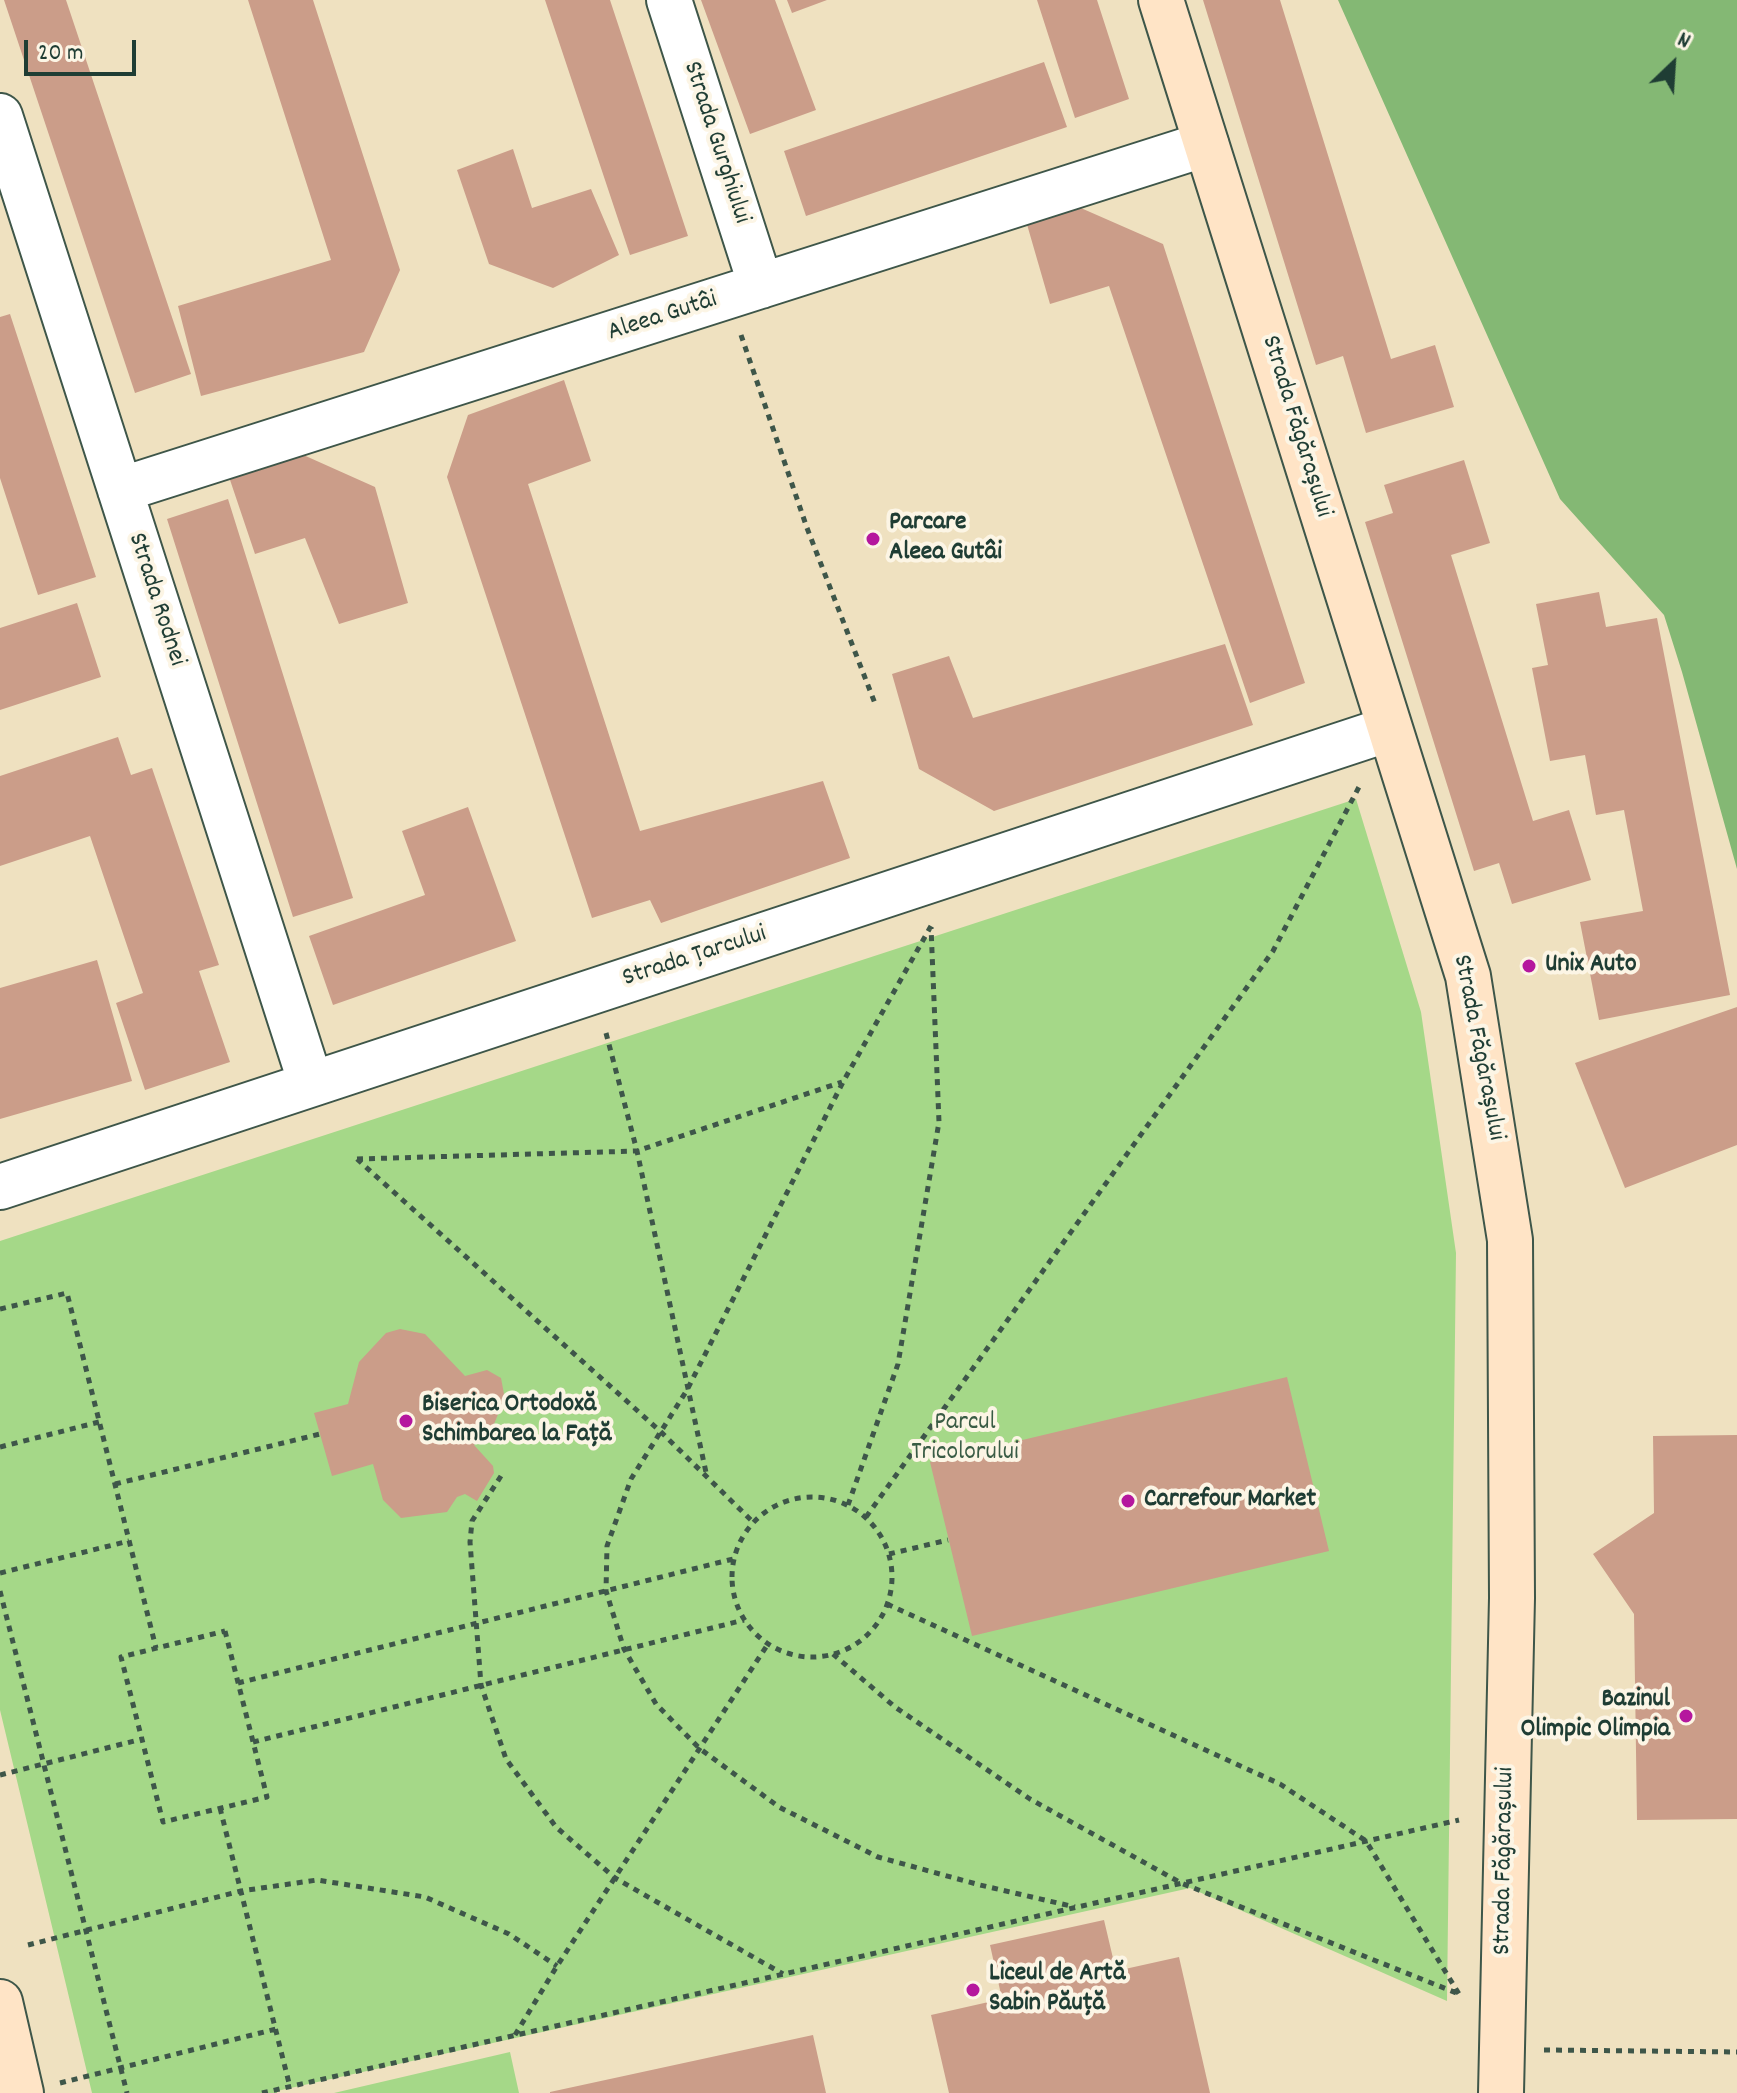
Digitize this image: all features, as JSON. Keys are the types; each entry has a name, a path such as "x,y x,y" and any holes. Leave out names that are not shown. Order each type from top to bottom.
{"street":[{"name":"Strada Gurghiului","path":"669,0 745,292"},
{"name":"Strada Făgărașului","path":"1161,0 1468,976 1510,1240 1512,1598 1501,2093"},
{"name":"Strada Rodnei","path":"0,116 311,1084"},
{"name":"Aleea Gutâi","path":"120,490 1206,144"},
{"name":"Strada Țarcului","path":"0,1187 1389,729"},
{"path":"0,2002 41,2088"}],"path":[{"path":"745,292 807,528 876,706"},
{"path":"866,1517 1273,951 1360,785"},
{"path":"848,1505 898,1364 939,1122 931,926 843,1082 687,1390 631,1479 607,1546 606,1591 624,1649 656,1704 699,1748 779,1807 878,1857 1075,1907"},
{"path":"606,1033 637,1151 707,1477"},
{"path":"753,1522 660,1431 357,1159 637,1151 843,1082"},
{"path":"0,1309 67,1293 156,1648"},
{"path":"0,1447 99,1422"},
{"path":"115,1484 320,1434"},
{"path":"501,1476 472,1521 470,1542 481,1685 506,1759 556,1827 615,1878 784,1974"},
{"path":"823,1497 848,1505 866,1517 880,1534 889,1554 892,1579 887,1604 875,1626 856,1643 833,1654 811,1657 789,1653 768,1644 744,1620 733,1591 733,1559 740,1539 753,1522 773,1506 797,1498 823,1497"},
{"path":"889,1554 948,1540"},
{"path":"0,1573 129,1541"},
{"path":"238,1683 733,1559"},
{"path":"0,1591 127,2093"},
{"path":"833,1654 895,1707 1030,1799 1181,1883 1459,1994 1366,1841 1280,1784 887,1604"},
{"path":"253,1742 744,1620"},
{"path":"225,1631 267,1797 163,1822 121,1657 156,1648 225,1631"},
{"path":"515,2035 768,1644"},
{"path":"0,1775 142,1739"},
{"path":"220,1808 290,2087"},
{"path":"262,2093 1459,1820"},
{"path":"28,1945 241,1891 317,1880 425,1897 509,1934 557,1966"},
{"path":"41,2088 276,2029"},
{"path":"1544,2050 1737,2052"}],"green space":[{"path":"1338,0 1737,0 1737,869 1664,615 1560,499"},
{"name":"Parcul Tricolorului","path":"1356,799 1421,1012 1456,1253 1447,2001 1190,1888 277,2093 92,2093 0,1710 0,1241"},
{"path":"510,2052 519,2093 334,2093"}],"building":[{"path":"4,0 66,0 191,374 135,393"},
{"path":"248,0 313,0 400,270 364,352 201,396 178,306 331,260"},
{"path":"545,0 610,0 688,236 630,255"},
{"path":"701,0 775,0 816,110 750,134"},
{"path":"787,0 827,0 792,13"},
{"path":"1037,0 1097,0 1129,99 1075,118"},
{"path":"1203,0 1280,0 1391,359 1435,345 1454,407 1366,433 1343,356 1316,365"},
{"path":"1044,62 1067,127 806,216 784,151"},
{"path":"513,149 532,208 591,189 619,255 553,288 489,264 457,170"},
{"path":"1074,205 1163,244 1305,683 1250,703 1109,286 1050,304 1026,221"},
{"path":"10,314 96,577 38,595 0,478 0,317"},
{"path":"564,380 591,461 528,484 640,831 823,781 850,858 661,923 650,900 592,918 447,477 468,415"},
{"path":"290,449 375,487 408,603 339,624 305,538 255,554 227,471"},
{"path":"1464,460 1490,543 1451,555 1533,821 1569,810 1591,880 1512,904 1499,863 1474,871 1365,522 1393,513 1384,485"},
{"path":"228,499 353,898 293,917 167,519"},
{"path":"1599,592 1606,627 1657,618 1730,995 1599,1020 1580,922 1643,911 1624,810 1596,815 1585,755 1550,761 1532,668 1548,665 1536,604"},
{"path":"77,603 101,677 0,710 0,628"},
{"path":"1225,644 1253,725 994,811 919,769 892,674 949,656 973,718"},
{"path":"118,737 131,775 152,768 219,965 199,971 230,1062 145,1090 116,1003 143,993 90,836 0,866 0,776"},
{"path":"468,807 516,941 333,1005 309,936 425,895 402,831"},
{"path":"97,960 132,1081 0,1119 0,988"},
{"path":"1737,1007 1737,1145 1625,1188 1575,1063"},
{"name":"Biserica Ortodoxă Schimbarea la Față","path":"400,1329 425,1334 465,1376 487,1370 501,1378 504,1394 492,1429 474,1445 493,1466 494,1473 477,1501 465,1494 457,1497 447,1512 401,1518 383,1500 373,1464 332,1476 314,1413 348,1404 359,1362 386,1333"},
{"name":"Carrefour Market","path":"1287,1377 1329,1551 972,1636 930,1462"},
{"name":"Bazinul Olimpic Olimpia","path":"1737,1435 1737,1819 1637,1820 1634,1614 1593,1554 1654,1513 1653,1436"},
{"path":"1104,1920 1116,1971 1179,1957 1210,2093 949,2093 931,2015 1002,1999 990,1945"},
{"path":"813,2035 826,2093 550,2093 550,2092"}],"place":[{"name":"Parcare Aleea Gutâi","path":"873,539"},
{"name":"Unix Auto","path":"1529,966"},
{"name":"Biserica Ortodoxă Schimbarea la Față","path":"406,1421"},
{"name":"Carrefour Market","path":"1128,1501"},
{"name":"Bazinul Olimpic Olimpia","path":"1686,1716"},
{"name":"Liceul de Artă Sabin Păuță","path":"973,1990"}]}
